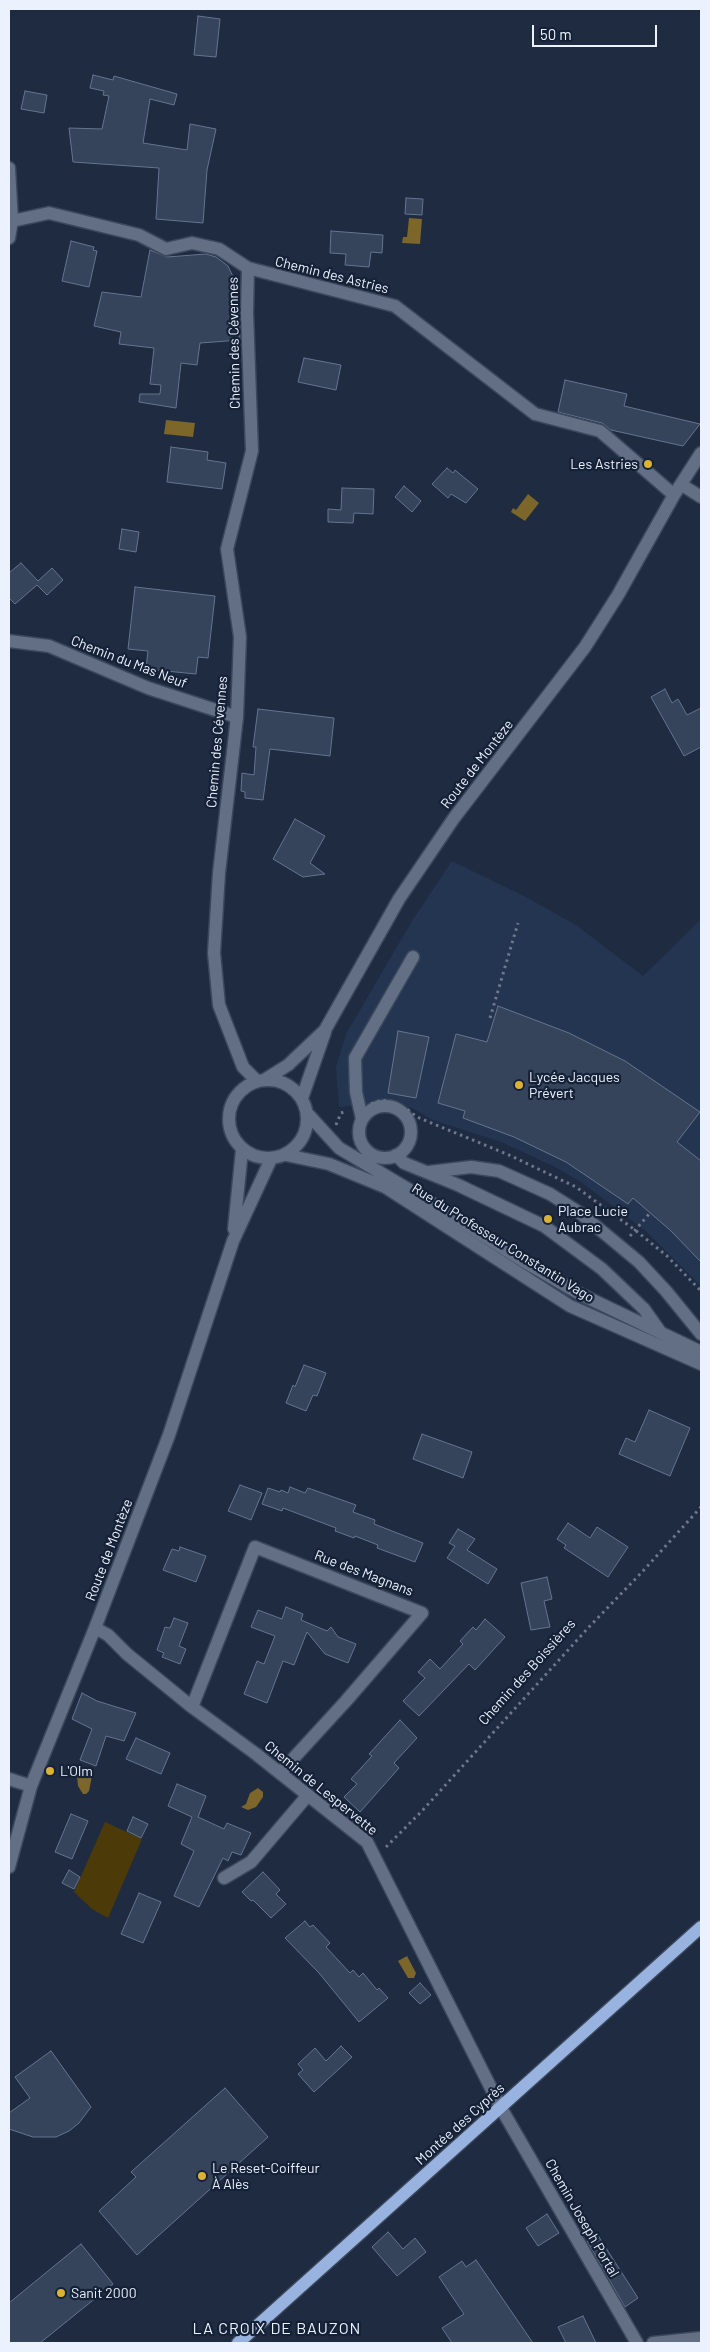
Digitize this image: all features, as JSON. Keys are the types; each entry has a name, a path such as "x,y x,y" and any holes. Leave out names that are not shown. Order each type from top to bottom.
{"main road":[{"name":"Montée des Cyprès","path":"238,2343 701,1927"}],"street":[{"path":"9,168 12,221 9,238"},
{"name":"Chemin des Astries","path":"12,221 49,214 139,235 166,249 192,243 219,249 248,268 395,306 536,414 600,431 678,490"},
{"name":"Chemin des Cévennes","path":"242,1089 243,1067 219,1005 214,953 219,873 237,717 240,637 228,549 252,451 247,313 248,268"},
{"name":"Route de Montèze","path":"261,1080 288,1065 325,1030 399,899 454,818 585,647 618,595 701,453"},
{"path":"678,490 701,497"},
{"name":"Chemin du Mas Neuf","path":"9,641 48,646 148,688 237,717"},
{"path":"365,1148 360,1134 362,1119 356,1092 355,1058 412,957"},
{"path":"302,1098 325,1030"},
{"name":"Chemin des Cévennes","path":"243,1067 261,1080"},
{"path":"261,1080 286,1084 302,1098 307,1113 307,1126 303,1137 296,1147 286,1155 271,1159 251,1155 242,1150 233,1139 229,1126 228,1112 233,1100 242,1089 261,1080"},
{"path":"339,1148 365,1148 379,1157 396,1155 408,1144 411,1126 401,1111 384,1106 368,1112 362,1119"},
{"name":"Rue du Professeur Constantin Vago","path":"307,1113 339,1148 433,1204 531,1266 580,1294 701,1352"},
{"name":"Route de Montèze","path":"233,1241 242,1150"},
{"name":"Rue du Professeur Constantin Vago","path":"286,1155 329,1164 385,1187 570,1306 701,1364"},
{"path":"396,1155 404,1163 429,1172 524,1215 569,1243 628,1294 644,1310 661,1333"},
{"name":"Route de Montèze","path":"9,1867 31,1786 95,1628 169,1435 233,1241 271,1159"},
{"path":"429,1172 471,1167 499,1171 550,1194 580,1213 639,1262 666,1290 701,1334"},
{"name":"Rue des Magnans","path":"192,1708 255,1547 422,1612 346,1701 280,1773"},
{"name":"Chemin de Lespervette","path":"95,1628 108,1635 127,1654 192,1708 308,1794 367,1842 501,2108"},
{"path":"9,1779 31,1786"},
{"path":"224,1878 251,1862 308,1794"},
{"name":"Chemin Joseph Portal","path":"501,2108 637,2343"},
{"path":"653,2343 701,2338"}],"path":[{"path":"490,1018 518,923"},
{"name":"Chemin des Boissières","path":"375,1857 421,1812 701,1507"}],"shaded area":[{"path":"409,218 422,219 420,244 402,243 403,237 407,237"},
{"path":"166,420 195,423 193,437 164,434"},
{"path":"528,494 539,503 525,521 511,512 513,508 516,510"},
{"name":"Lycée Jacques Prévert","path":"452,861 526,897 576,925 643,976 701,919 701,1286 647,1232 581,1182 553,1166 501,1142 433,1120 412,1108 384,1103 339,1107 336,1067 346,1034 412,921"},
{"path":"84,1769 92,1776 89,1791 86,1794 83,1794 78,1786 77,1776"},
{"path":"258,1788 263,1792 263,1797 256,1807 248,1810 241,1807 246,1804 250,1793"},
{"path":"105,1822 142,1839 108,1918 92,1909 74,1892"},
{"path":"407,1956 416,1973 414,1978 408,1978 398,1961"}],"building":[{"path":"198,16 220,19 216,57 194,55"},
{"path":"93,75 113,80 114,76 177,94 174,105 150,99 143,143 187,150 190,124 216,129 207,170 203,223 156,219 159,168 73,162 69,128 102,129 109,96 103,95 104,91 90,88"},
{"path":"25,91 47,95 44,113 21,109"},
{"path":"406,198 423,199 422,215 405,214"},
{"path":"331,231 383,235 382,253 371,252 369,267 345,265 346,254 330,253"},
{"path":"71,241 94,247 93,250 97,251 89,287 62,281"},
{"path":"150,250 167,257 206,254 216,257 228,266 237,285 240,340 200,343 197,365 181,363 176,408 139,402 140,394 160,394 161,385 150,384 154,348 119,344 121,332 94,326 102,292 141,297"},
{"path":"304,358 341,365 336,390 298,382"},
{"path":"565,380 627,394 624,406 700,424 683,446 611,430 602,423 558,412"},
{"path":"171,447 208,452 207,460 226,463 222,489 167,482"},
{"path":"447,468 453,473 455,470 478,489 466,503 451,494 448,498 432,484"},
{"path":"404,486 421,501 412,512 395,497"},
{"path":"342,488 374,489 373,514 354,513 353,523 328,522 328,509 341,510"},
{"path":"122,529 139,532 136,552 119,549"},
{"path":"21,563 38,581 52,568 63,580 47,595 37,585 15,604 9,598 9,573"},
{"path":"135,587 215,596 208,658 198,657 196,674 146,669 148,651 128,649"},
{"path":"665,689 672,703 678,699 687,715 701,708 701,747 684,756 651,697"},
{"path":"258,709 334,718 330,756 270,749 263,800 245,798 245,792 241,791 242,773 254,775 256,747 253,747"},
{"path":"295,819 325,836 310,863 325,874 303,877 273,859"},
{"path":"498,1006 569,1033 625,1061 700,1112 677,1142 701,1161 701,1262 670,1230 633,1198 628,1204 566,1162 514,1137 463,1118 465,1111 438,1103 456,1034 487,1042"},
{"path":"398,1031 429,1037 416,1098 388,1093"},
{"path":"304,1365 326,1373 317,1396 313,1395 306,1411 286,1403"},
{"path":"649,1410 690,1428 670,1476 619,1454 626,1438 635,1442"},
{"path":"422,1434 472,1452 463,1478 413,1459"},
{"path":"240,1485 262,1493 251,1520 228,1511"},
{"path":"290,1487 305,1493 308,1488 356,1505 353,1512 375,1520 374,1524 423,1543 415,1562 377,1548 378,1545 355,1536 354,1538 335,1531 336,1528 283,1508 282,1511 262,1504 268,1488 288,1493"},
{"path":"568,1523 590,1538 597,1527 628,1547 608,1577 564,1548 566,1545 557,1539"},
{"path":"458,1529 475,1539 467,1550 497,1569 488,1584 447,1558 455,1546 449,1543"},
{"path":"180,1547 206,1556 196,1582 163,1570 172,1549 179,1551"},
{"path":"547,1577 552,1599 544,1601 550,1627 531,1630 521,1583"},
{"path":"286,1607 303,1614 301,1620 327,1631 331,1627 338,1637 356,1644 348,1663 325,1654 307,1632 294,1665 283,1661 267,1703 244,1694 257,1661 264,1664 275,1636 251,1627 258,1610 282,1619"},
{"path":"174,1618 188,1623 179,1646 186,1649 180,1664 162,1657 164,1653 157,1650 165,1627 170,1628"},
{"path":"485,1619 505,1637 475,1670 469,1664 419,1716 403,1701 425,1678 418,1672 430,1659 440,1669 463,1644 460,1641 473,1627 476,1630"},
{"path":"82,1693 97,1701 136,1713 124,1741 106,1736 96,1766 80,1760 92,1729 72,1719"},
{"path":"400,1720 417,1738 394,1763 399,1768 360,1812 344,1797 357,1784 351,1779 372,1756 369,1754"},
{"path":"136,1738 170,1753 161,1774 126,1759"},
{"path":"177,1784 206,1796 198,1817 224,1829 227,1823 251,1833 241,1855 232,1852 228,1861 223,1858 199,1907 174,1896 194,1851 181,1844 192,1817 168,1806"},
{"path":"71,1814 88,1821 72,1859 55,1852"},
{"path":"133,1817 148,1824 141,1838 127,1831"},
{"path":"69,1870 80,1877 74,1889 62,1883"},
{"path":"263,1872 280,1890 276,1894 286,1904 271,1918 242,1892"},
{"path":"139,1893 161,1902 143,1943 121,1934"},
{"path":"305,1921 310,1927 313,1925 330,1943 326,1947 350,1973 353,1970 359,1977 363,1973 377,1990 379,1988 388,1998 359,2022 319,1973 285,1938"},
{"path":"420,1983 431,1995 420,2004 409,1993"},
{"path":"341,2046 352,2057 314,2092 298,2074 303,2070 298,2064 315,2048 326,2061"},
{"path":"51,2051 91,2107 79,2123 69,2131 56,2137 33,2137 9,2129 9,2113 30,2098 15,2077"},
{"path":"225,2088 268,2137 137,2255 99,2211 136,2177 131,2172"},
{"path":"547,2214 559,2233 538,2246 526,2228"},
{"path":"388,2232 403,2249 415,2238 426,2252 397,2276 372,2247"},
{"path":"597,2234 638,2298 625,2307 587,2241"},
{"name":"Sanit 2000","path":"81,2244 113,2284 40,2343 9,2343 9,2303"},
{"path":"476,2260 533,2343 452,2343 442,2328 464,2314 439,2277 462,2261 466,2267"},
{"path":"583,2316 596,2343 566,2343 558,2327"}],"place":[{"name":"Les Astries","path":"648,464"},
{"name":"Lycée Jacques Prévert","path":"519,1085"},
{"name":"Place Lucie Aubrac","path":"548,1219"},
{"name":"L'Olm","path":"50,1771"},
{"name":"Le Reset-Coiffeur À Alès","path":"202,2176"},
{"name":"Sanit 2000","path":"61,2293"}],"district":[{"name":"LA CROIX DE BAUZON","path":"277,2329"}]}
